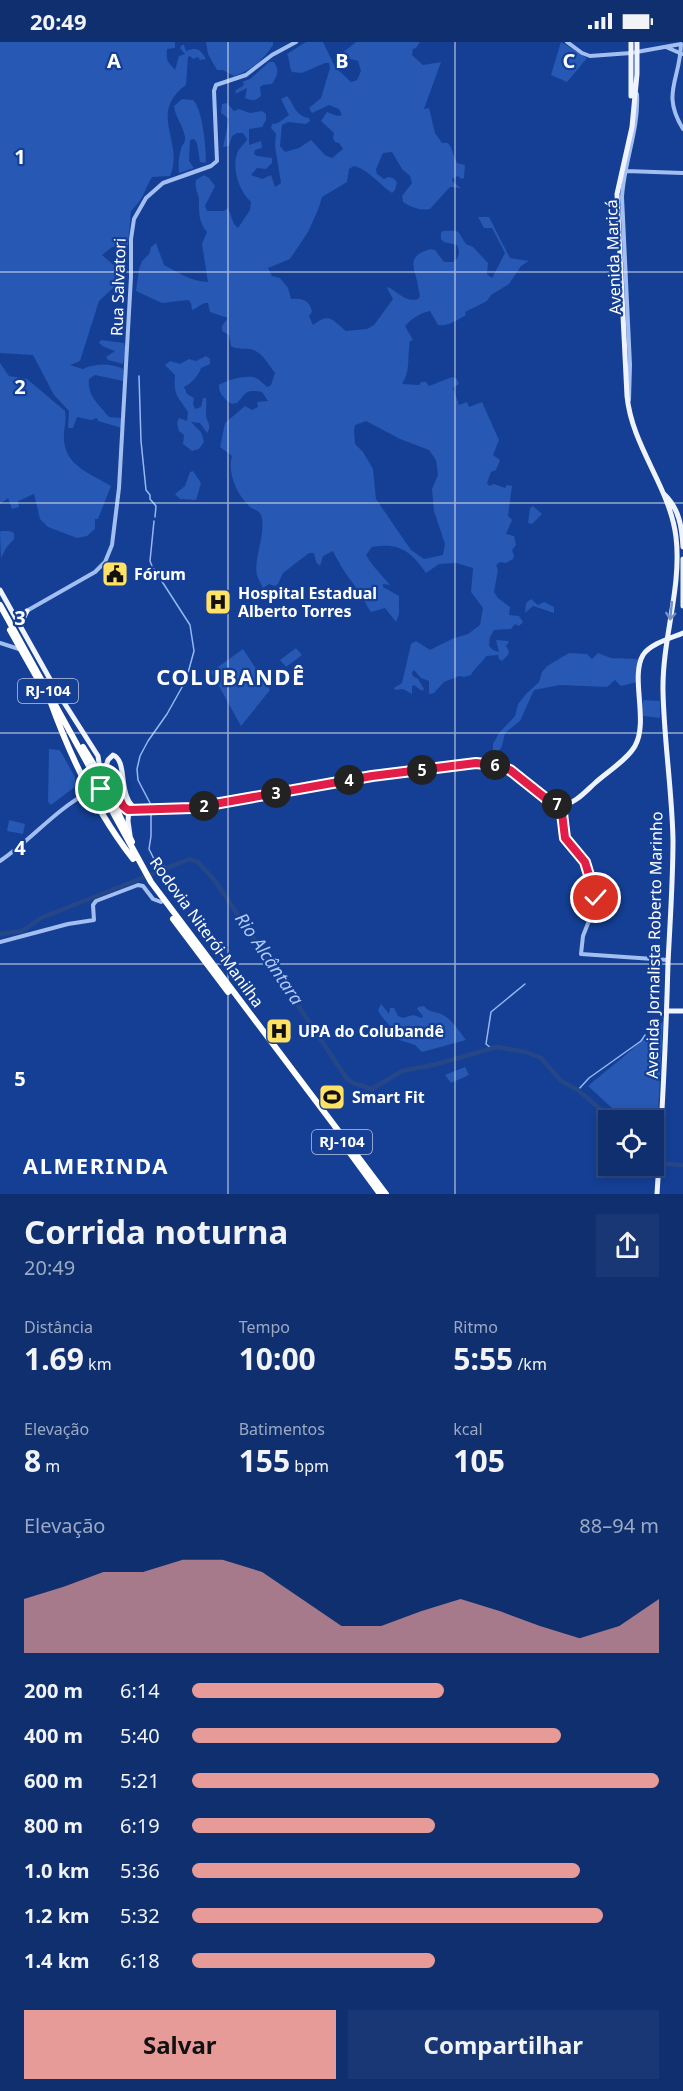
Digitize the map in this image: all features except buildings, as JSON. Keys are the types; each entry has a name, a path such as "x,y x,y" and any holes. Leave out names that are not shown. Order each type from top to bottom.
{"highway":[{"name":"Rodovia Niterói-Manilha","path":"0,604 147,884 380,1194"},
{"name":"Rodovia Niterói-Manilha","path":"0,611 13,644 20,649 53,702"},
{"path":"94,784 102,796"},
{"name":"Rodovia Niterói-Manilha","path":"102,796 133,859 140,867"},
{"name":"RJ-104","path":"102,796 115,804 120,814"},
{"path":"120,814 131,837 140,867"},
{"name":"Rodovia Niterói-Manilha","path":"147,884 386,1194"}],"main road":[{"path":"630,134 637,74 631,42"},
{"path":"630,134 634,52 637,42"},
{"name":"Avenida Jornalista Roberto Marinho","path":"630,134 617,194 628,403 637,440 662,492 673,523 677,553 663,688 673,837 660,1170 656,1193"},
{"path":"662,492 673,503 678,513 683,547"},
{"path":"683,559 683,606"},
{"path":"0,590 61,698 98,756 109,758 114,756 120,761 131,837"},
{"path":"11,608 25,612 20,625"},
{"path":"109,758 105,767 109,776 128,807 138,810 192,808 372,776 476,763 510,770 549,801 561,805 578,797 627,756 635,746 640,728 641,661 648,649 683,633"},
{"name":"RJ-104","path":"94,784 98,756"},
{"path":"102,796 94,784 109,776"},
{"path":"120,814 124,813 128,807"},
{"path":"667,1011 683,1011"}],"street":[{"name":"Rua Salvatori","path":"25,612 98,571 108,556 115,523 124,419 131,277 130,238 139,207 154,190 169,180 211,166 217,160 214,91 216,85 246,75 272,55 296,42"},
{"path":"567,42 587,56 634,52 681,44 682,54 671,100 673,110 683,129"},
{"path":"666,46 682,54"},
{"name":"Avenida Maricá","path":"628,403 630,365 622,197 637,121 637,74"},
{"path":"626,171 683,173"},
{"path":"16,617 25,612"},
{"path":"0,643 13,644"},
{"path":"0,861 21,847 94,784"},
{"path":"561,805 565,838 585,862 595,893 594,908 583,936 581,954 668,960"},
{"path":"0,942 68,924 94,920 93,905 96,901 147,884"}],"shaded area":[{"path":"0,42 175,42 175,48 167,49 167,59 175,70 179,56 185,54 180,48 182,45 186,51 198,50 206,59 188,57 186,85 169,106 169,129 173,152 170,176 152,177 142,198 131,211 128,245 112,247 102,255 116,267 114,287 99,301 80,361 70,365 83,369 109,365 123,369 123,381 95,375 89,379 90,390 95,400 109,417 122,418 122,428 98,421 97,418 91,420 77,417 73,428 68,428 69,411 54,395 33,355 0,353"},
{"path":"206,42 273,42 273,45 256,64 234,76 223,70 217,70 208,54"},
{"path":"306,42 323,42 335,67 351,82 357,80 361,71 358,61 341,54 356,42 420,42 413,49 412,55 423,65 441,62 424,109 429,108 435,133 442,143 448,143 457,163 465,165 464,178 461,179 458,176 452,179 461,188 450,187 430,209 416,208 403,202 402,196 412,183 410,176 402,169 392,152 383,153 376,169 377,174 384,179 393,178 397,182 392,193 369,174 354,166 349,169 347,182 322,197 308,232 290,259 268,268 272,276 280,278 288,288 291,299 307,302 312,312 309,316 313,325 327,318 346,331 367,329 374,325 393,299 388,287 410,300 418,299 420,296 413,263 416,256 430,249 435,250 444,262 453,262 458,256 457,245 441,239 443,231 458,232 466,244 473,247 488,263 487,274 492,278 505,253 492,228 484,228 478,217 489,217 510,258 529,261 521,266 509,284 491,295 487,301 465,312 466,315 456,321 438,325 430,311 417,316 405,326 413,340 410,341 408,368 402,384 419,385 421,382 426,382 429,386 452,377 457,379 459,384 453,388 459,405 467,402 469,407 482,402 499,440 493,455 500,460 496,470 491,472 487,483 489,486 494,484 505,488 507,485 512,486 508,516 512,520 506,534 514,536 516,545 512,550 513,559 496,565 498,570 494,592 510,607 509,615 519,616 523,622 519,626 515,624 511,629 494,630 490,637 489,646 499,652 496,640 509,642 506,646 509,651 508,655 502,661 498,655 486,656 471,675 459,676 444,682 434,693 429,694 429,681 421,678 414,670 413,676 418,679 424,689 422,691 414,685 412,694 403,689 395,690 394,688 402,683 411,644 416,641 430,650 468,634 480,625 483,608 471,592 473,568 456,563 439,564 426,573 404,550 390,546 372,547 366,555 390,585 383,584 383,587 399,596 399,614 396,622 385,608 371,612 333,551 323,556 320,566 316,562 314,553 309,553 283,573 278,584 275,586 269,584 263,588 257,577 256,569 262,529 261,515 241,496 232,476 232,456 220,447 225,423 245,406 252,410 258,407 257,402 268,401 262,392 252,391 246,393 237,403 232,404 222,396 219,385 243,377 252,377 267,387 271,385 275,373 258,352 231,346 229,335 222,331 222,326 228,318 210,312 208,303 192,310 188,300 162,303 136,291 142,261 156,243 164,265 191,278 208,282 202,244 207,232 200,216 196,180 204,175 215,186 205,206 207,211 224,211 228,208 238,228 250,210 251,202 240,186 235,165 238,151 247,139 243,133 237,133 232,136 229,146 223,147 229,119 221,113 222,104 227,103 234,111 239,109 250,113 262,111 266,114 262,127 249,129 249,145 261,141 262,148 255,150 254,154 272,158 272,163 266,169 257,168 251,175 262,179 271,175 275,187 281,183 275,146 276,134 271,128 272,124 278,123 289,115 281,99 287,96 298,112 310,121 306,124 288,122 282,125 280,146 285,152 299,148 311,140 325,155 332,158 343,149 339,143 335,142 334,133 321,121 327,112 337,116 342,115 339,109 329,105 312,113 309,108 321,98 330,68 329,63 302,73 292,72 287,54","holes":["366,421 400,439 429,450 436,460 438,475 432,489 434,511 445,544 443,555 424,559 411,550 376,499 373,469 363,452 355,444 355,425"]},
{"path":"561,42 587,58 567,82 551,75"},
{"path":"269,62 274,62 277,73 272,84 260,87 261,96 254,100 245,98 247,88 235,94 236,90 243,86 242,82 250,79"},
{"path":"182,99 193,100 202,120 206,163 200,162 197,143 194,139 190,140 189,161 194,168 179,173 180,155 185,139 174,106"},
{"path":"101,340 124,343 126,351 123,364 108,360 106,357 115,351 104,347 99,343"},
{"path":"206,356 210,359 210,364 201,368 194,379 184,387 187,394 194,398 195,409 201,407 203,398 206,398 206,417 209,428 207,433 200,423 191,422 201,432 204,442 199,449 192,451 183,444 184,435 179,431 177,423 179,418 187,421 188,412 176,392 175,375 165,365 170,361 180,364 189,359 196,361"},
{"path":"0,363 9,376 27,379 65,411 64,440 70,457 81,469 111,486 98,519 95,519 95,529 87,536 77,538 48,527 40,519 34,494 18,501 19,507 12,509 8,498 0,504"},
{"path":"193,471 201,483 196,500 180,499 175,494 185,486 190,472"},
{"path":"533,506 542,514 532,524 528,523 530,508"},
{"path":"0,532 14,533 14,539 1,558"},
{"path":"531,599 538,605 544,602 554,607 554,613 533,606 525,613 526,603"},
{"path":"296,648 302,655 286,667 280,660"},
{"path":"243,649 270,690 241,726 211,672"},
{"path":"569,653 587,654 592,659 598,653 611,658 638,659 637,682 621,686 615,680 607,687 560,685 534,690 520,721 505,733 502,746 496,756 493,756 493,744 499,733 515,716 518,704 539,682 547,666"},
{"path":"643,700 660,701 660,718 643,716"},
{"path":"49,749 61,752 75,777 76,786 51,805 48,802"},
{"path":"9,820 25,824 23,834 7,831"},
{"path":"381,1004 389,1014 390,1008 394,1008 398,1016 403,1018 413,1015 422,1018 423,1016 417,1009 424,1006 449,1019 466,1040 422,1052 415,1045 396,1039 392,1029 378,1010"},
{"path":"663,1022 658,1110 613,1110 588,1086 623,1058 642,1039 645,1040 649,1036 648,1033"},
{"path":"465,1067 469,1075 451,1083 445,1075"}],"waterway":[{"path":"139,376 141,441 146,490 156,506 155,517"},
{"path":"152,566 150,561 154,521"},
{"path":"154,569 190,625 194,651 186,680 167,714 148,741 140,756 137,769 138,780 151,805 149,849 157,865 167,867"},
{"name":"Rio Alcântara","path":"0,934 22,931 41,918 190,859 198,862 216,882 347,1079 353,1083 372,1089 402,1071 497,1047 526,1052 541,1058 561,1081 578,1090 601,1110"},
{"path":"491,1048 486,1044 491,1012 525,984"},
{"path":"578,1090 589,1078 641,1041 645,1035"},
{"name":"Rio Alcântara","path":"664,1164 683,1165"}],"place":[{"name":"Fórum","path":"115,574"},
{"name":"Hospital Estadual Alberto Torres","path":"218,602"},
{"name":"UPA do Colubandê","path":"279,1031"},
{"name":"Smart Fit","path":"332,1097"}],"district":[{"name":"COLUBANDÊ","path":"231,677"},
{"name":"ALMERINDA","path":"96,1166"}],"route":[{"path":"101,789 93,790 101,776 106,775 109,776 124,808 128,810 184,809 372,776 476,763 500,766 518,775 546,798 561,805 565,838 585,862 596,898"}]}
